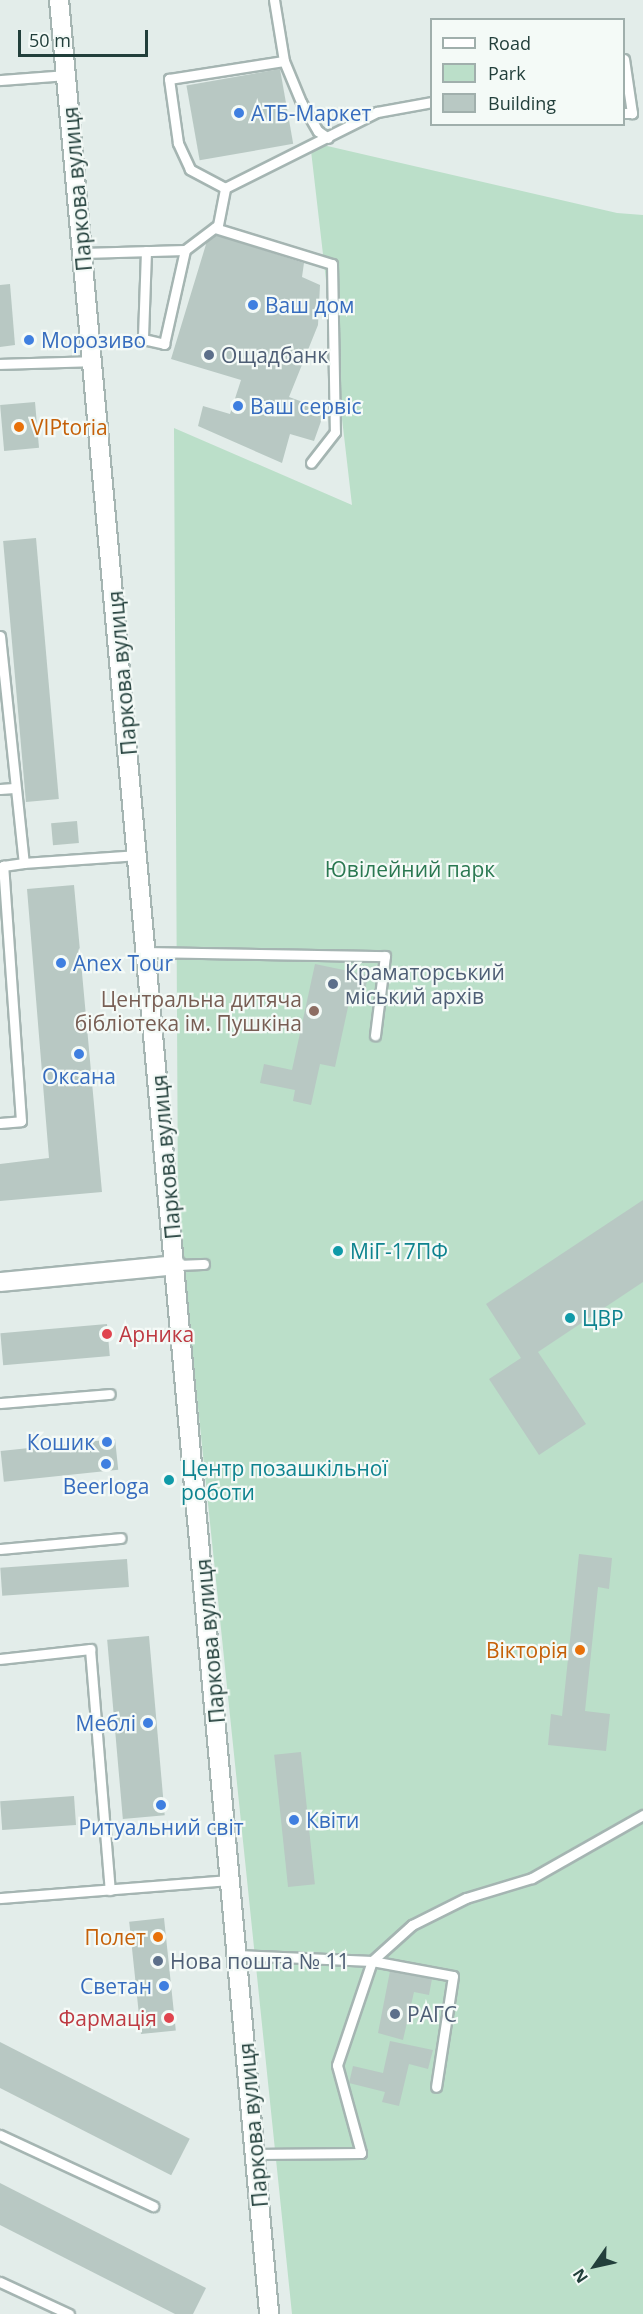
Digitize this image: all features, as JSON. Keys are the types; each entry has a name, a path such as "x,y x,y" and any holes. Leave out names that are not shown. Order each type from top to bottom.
{"street":[{"name":"Паркова вулиця","path":"59,0 176,1265 269,2314"},
{"path":"0,1282 176,1265"}],"lane":[{"path":"274,0 284,61 301,102 318,131 327,138"},
{"path":"225,188 190,169 178,143 169,79 284,61"},
{"path":"625,69 632,113 625,113"},
{"path":"0,80 66,75"},
{"path":"83,253 185,249 214,228 225,188 377,112 430,102"},
{"path":"214,228 332,264 335,432 311,463"},
{"path":"146,251 143,339 164,344 185,249"},
{"path":"0,364 93,361"},
{"path":"0,636 14,788 24,863"},
{"path":"0,789 14,788"},
{"path":"0,1123 21,1121 1,866 138,855"},
{"path":"147,952 385,956 375,1035"},
{"path":"176,1265 204,1263"},
{"path":"0,1403 110,1394"},
{"path":"0,1549 120,1538"},
{"path":"0,1659 90,1649 110,1890"},
{"path":"255,2154 361,2152 337,2066 372,1961 412,1925 466,1898 532,1878 643,1815"},
{"path":"0,1898 231,1880"},
{"path":"237,1955 372,1961 453,1976 436,2087"},
{"path":"0,2135 153,2206"},
{"path":"0,2282 69,2314"}],"green space":[{"name":"Ювілейний парк","path":"310,142 617,213 643,215 643,2314 292,2314 178,1214 174,428 352,505"}],"building":[{"name":"АТБ-Маркет","path":"280,69 293,144 200,160 186,85"},
{"name":"Ваш дом","path":"216,235 304,263 302,277 320,285 318,325 289,397 325,410 314,441 290,434 282,463 198,426 203,406 230,414 241,380 171,359 207,241"},
{"path":"10,284 15,345 0,347 0,285"},
{"name":"VIPtoria","path":"35,402 39,448 4,451 0,405"},
{"path":"36,538 59,799 26,802 3,541"},
{"path":"77,821 79,843 53,845 51,823"},
{"path":"74,885 102,1192 0,1201 0,1164 49,1158 27,889"},
{"path":"315,964 368,975 363,1001 350,998 335,1067 320,1064 311,1105 293,1101 295,1090 260,1083 264,1064 292,1070"},
{"path":"643,1200 643,1282 538,1352 586,1424 539,1455 489,1379 521,1358 486,1304"},
{"path":"107,1324 110,1356 3,1365 0,1333"},
{"path":"115,1439 118,1470 4,1482 1,1451"},
{"name":"Вікторія","path":"579,1554 612,1558 609,1589 598,1587 585,1711 610,1714 606,1751 548,1745 551,1714 562,1716"},
{"path":"127,1559 129,1587 2,1596 0,1568"},
{"path":"149,1636 165,1815 123,1819 107,1640"},
{"name":"Квіти","path":"301,1752 315,1884 288,1887 274,1755"},
{"path":"74,1796 76,1825 2,1830 0,1801"},
{"path":"164,1918 176,2030 141,2034 129,1922"},
{"name":"РАГС","path":"390,1971 432,1979 429,1995 414,1992 403,2040 378,2033"},
{"path":"390,2041 433,2050 428,2069 409,2064 399,2106 382,2102 385,2092 349,2083 353,2066 383,2073"},
{"path":"0,2042 190,2139 171,2175 0,2088"},
{"path":"0,2183 206,2288 193,2314 175,2314 0,2225"}],"place":[{"name":"АТБ-Маркет","path":"239,113"},
{"name":"Ваш дом","path":"253,305"},
{"name":"Морозиво","path":"29,340"},
{"name":"Ощадбанк","path":"209,355"},
{"name":"Ваш сервіс","path":"238,406"},
{"name":"VIPtoria","path":"19,427"},
{"name":"Anex Tour","path":"61,963"},
{"name":"Краматорський міський архів","path":"333,984"},
{"name":"Центральна дитяча бібліотека ім. Пушкіна","path":"314,1011"},
{"name":"Оксана","path":"79,1054"},
{"name":"МіГ-17ПФ","path":"338,1251"},
{"name":"ЦВР","path":"570,1318"},
{"name":"Арника","path":"107,1334"},
{"name":"Кошик","path":"107,1442"},
{"name":"Beerloga","path":"106,1464"},
{"name":"Центр позашкільної роботи","path":"169,1480"},
{"name":"Вікторія","path":"580,1650"},
{"name":"Меблі","path":"148,1723"},
{"name":"Ритуальний світ","path":"161,1805"},
{"name":"Квіти","path":"294,1820"},
{"name":"Полет","path":"158,1937"},
{"name":"Нова пошта № 11","path":"158,1961"},
{"name":"Светан","path":"164,1986"},
{"name":"РАГС","path":"395,2014"},
{"name":"Фармація","path":"169,2018"}]}
